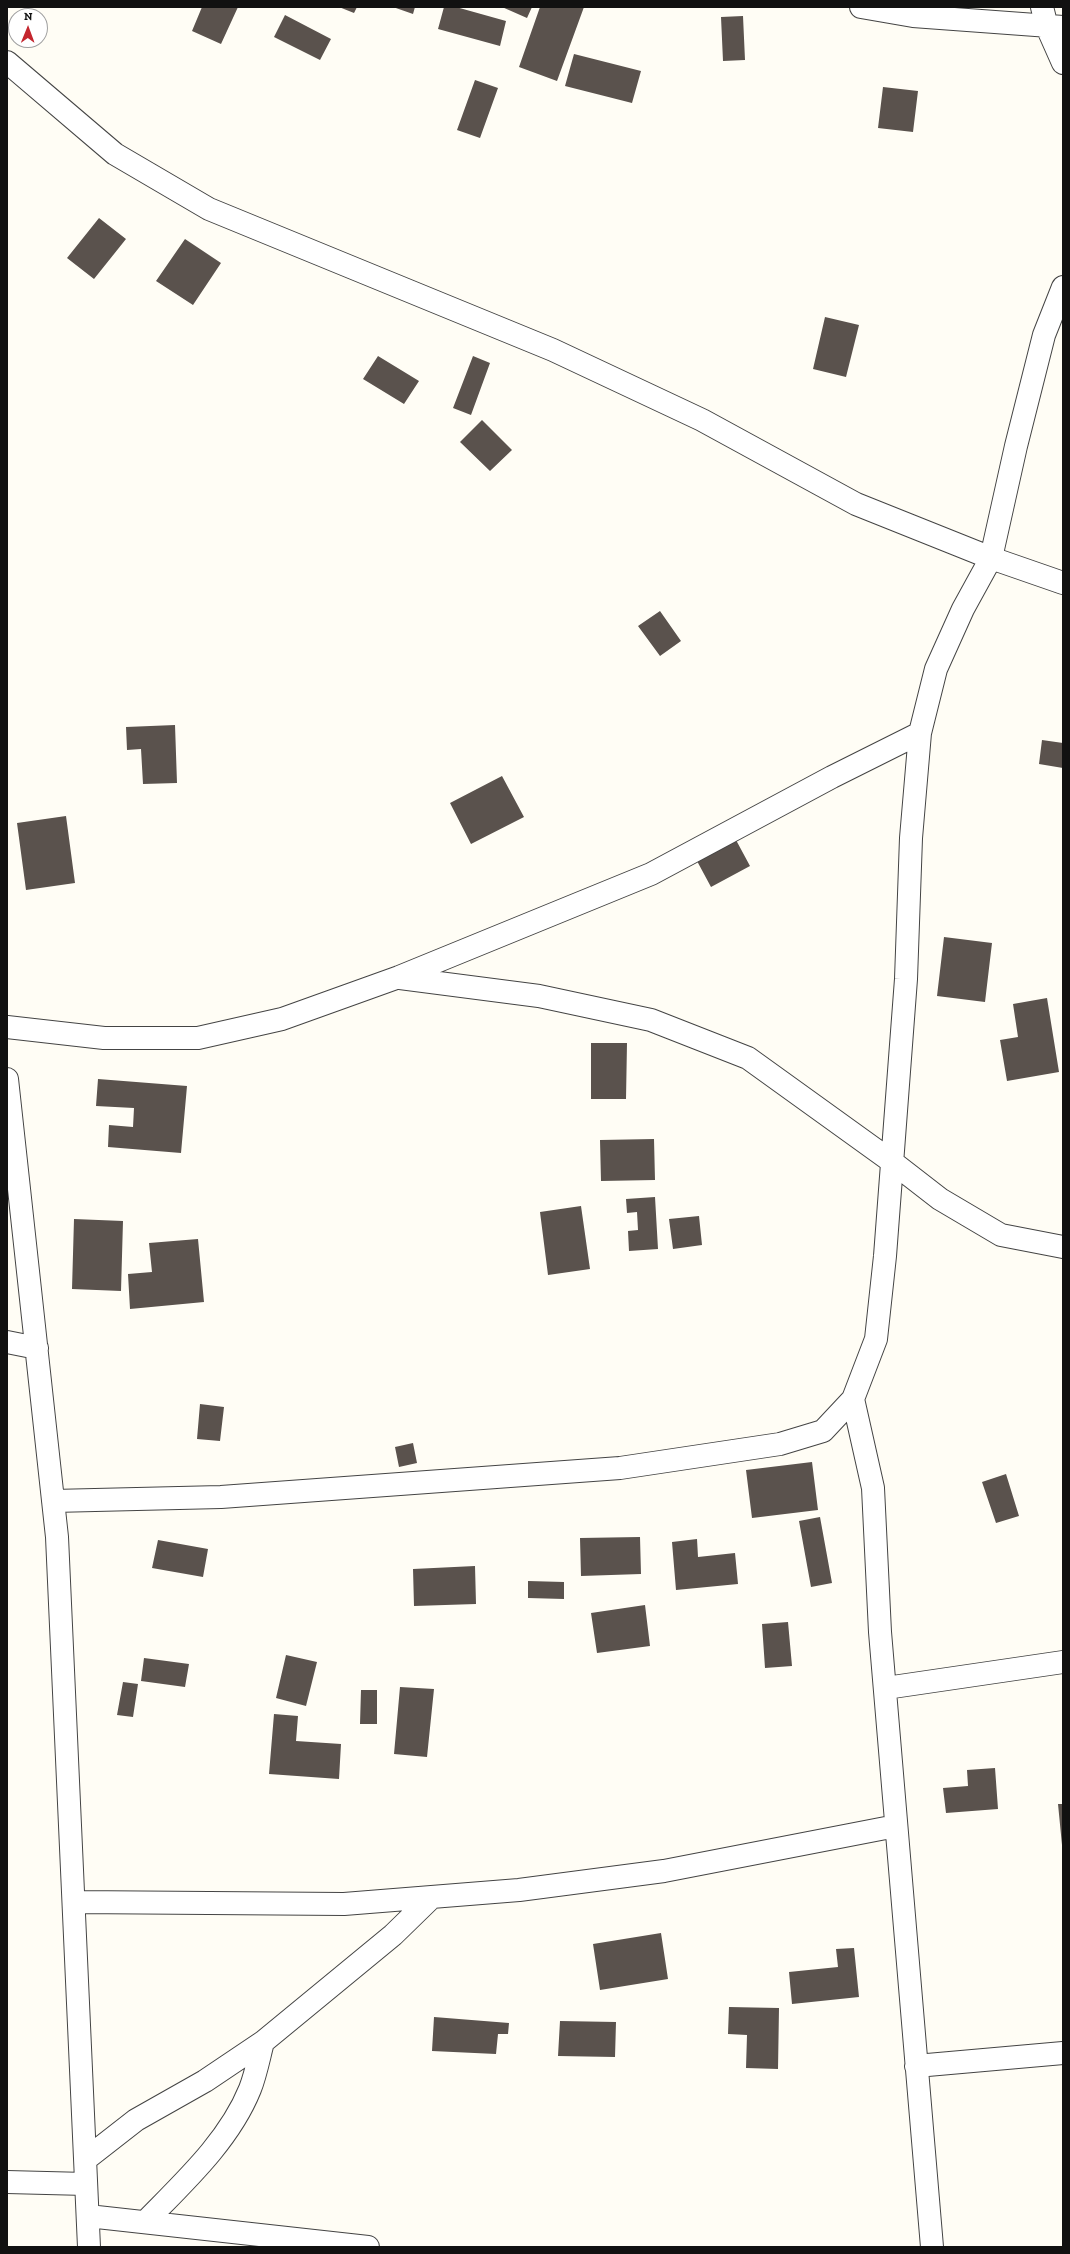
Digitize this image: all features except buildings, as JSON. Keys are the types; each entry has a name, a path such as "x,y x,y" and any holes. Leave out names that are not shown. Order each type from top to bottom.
{"street":[{"path":"861,7 913,16 1051,20 1063,63"},
{"path":"7,62 115,154 209,209 553,350 702,420 856,504 991,558 1063,583"},
{"path":"53,1500 221,1497 620,1468 780,1444 823,1432 853,1399 876,1339 885,1256 891,1160 906,979 911,838 920,733 936,669 963,609 991,558 1016,446 1044,336 1063,287"},
{"path":"7,1027 104,1038 198,1038 282,1020 399,977 651,874 832,777 920,733"},
{"path":"399,977 539,996 651,1020 748,1058 891,1160 940,1198 1001,1235 1063,1247"},
{"path":"7,1078 57,1536 89,2247"},
{"path":"7,1342 37,1348"},
{"path":"853,1399 873,1488 880,1632 886,1688 896,1826 932,2247"},
{"path":"886,1688 1063,1662"},
{"path":"74,1902 344,1904 519,1890 664,1871 896,1826"},
{"path":"86,2159 136,2120 206,2082 263,2042 393,1936 432,1897"},
{"path":"145,2222 201,2164 230,2125 250,2089 263,2042"},
{"path":"916,2066 1063,2053"},
{"path":"7,2182 86,2184"},
{"path":"88,2216 368,2247"}]}
